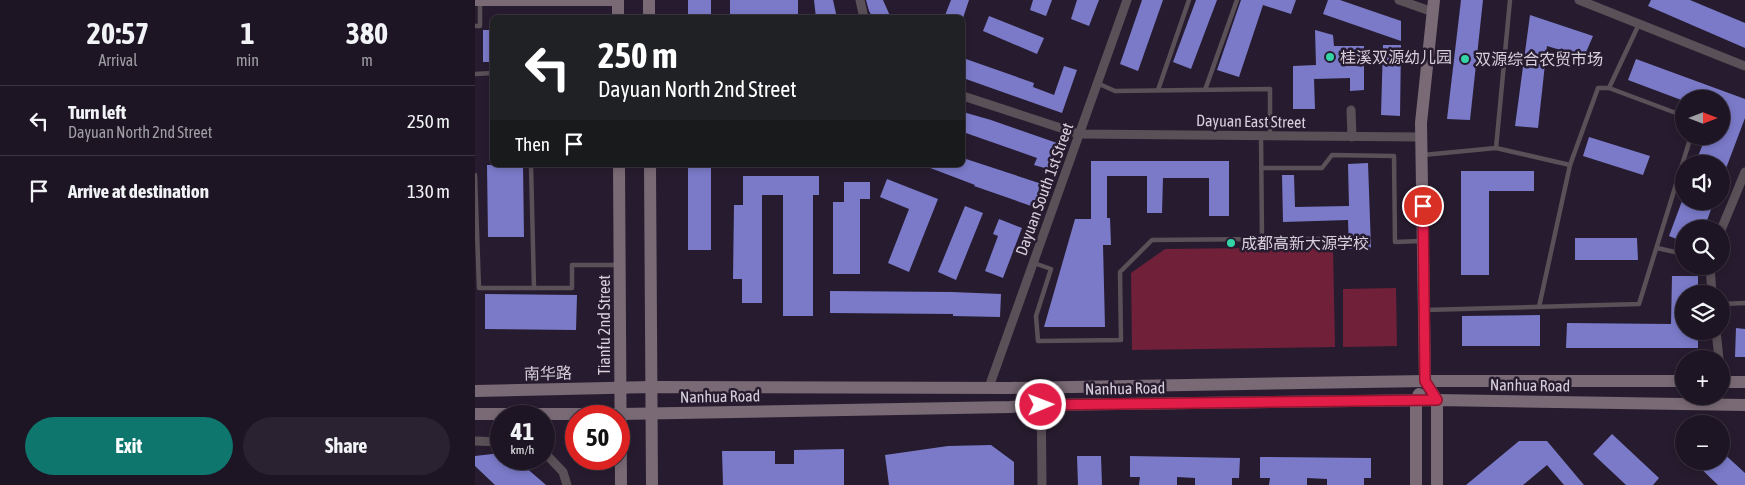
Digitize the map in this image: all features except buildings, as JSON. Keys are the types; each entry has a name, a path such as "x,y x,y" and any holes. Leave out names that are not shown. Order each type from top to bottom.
{"main road":[{"path":"475,0 618,0 618,15"},
{"path":"649,0 649,15"},
{"path":"1416,485 1416,400 1425,381 1421,123 1434,6"},
{"name":"Tianfu 2nd Street","path":"619,167 621,405"},
{"path":"650,167 652,485"},
{"path":"1425,381 1437,400 1437,485"},
{"name":"Nanhua Road","path":"651,387 1041,387 1425,381 1675,381"},
{"path":"1730,382 1745,382"},
{"name":"南华路","path":"475,390 651,387"},
{"name":"Nanhua Road","path":"630,414 1041,405 1416,400 1745,404"},
{"name":"Nanhua Road","path":"475,414 565,414"},
{"name":"Tianfu 2nd Street","path":"621,470 621,485"}],"street":[{"path":"860,0 863,15"},
{"name":"Dayuan South 1st Street","path":"989,387 1127,0"},
{"path":"1399,0 1434,6"},
{"path":"1579,0 1745,66"},
{"name":"Dayuan East Street","path":"965,97 1079,134 1422,137"},
{"path":"1351,110 1352,137"},
{"path":"1725,220 1745,172"},
{"path":"1041,387 1042,485"},
{"path":"475,441 490,442"},
{"path":"555,464 563,472 567,485"}],"lane":[{"path":"475,26 480,26 480,0"},
{"path":"1158,90 1189,0"},
{"path":"1205,90 1237,0"},
{"path":"1496,148 1510,0"},
{"path":"1609,88 1639,24"},
{"path":"475,74 490,73"},
{"path":"1097,84 1115,91 1270,89 1261,168 1262,239"},
{"path":"1539,307 1570,165 1598,88 1609,88 1675,113"},
{"path":"1424,310 1639,304 1688,145"},
{"path":"1422,155 1496,148 1570,165"},
{"path":"1261,168 1322,168 1332,155 1394,156 1395,242 1423,240"},
{"path":"531,167 534,288"},
{"path":"475,175 479,288 572,288 572,265 620,265"},
{"path":"1033,263 1051,269 1036,316 1038,341 1121,340 1120,272 1152,240 1323,239"},
{"path":"1657,248 1675,252"},
{"path":"1730,304 1745,303"}],"shaded area":[{"path":"1333,247 1335,347 1132,350 1131,273 1165,249"},
{"path":"1396,288 1397,346 1343,347 1343,289"}],"place":[{"name":"桂溪双源幼儿园","path":"1330,57"},
{"name":"双源综合农贸市场","path":"1465,59"},
{"name":"成都高新大源学校","path":"1231,243"}],"route":[{"path":"1041,405 1437,400 1425,381 1423,206"}]}
